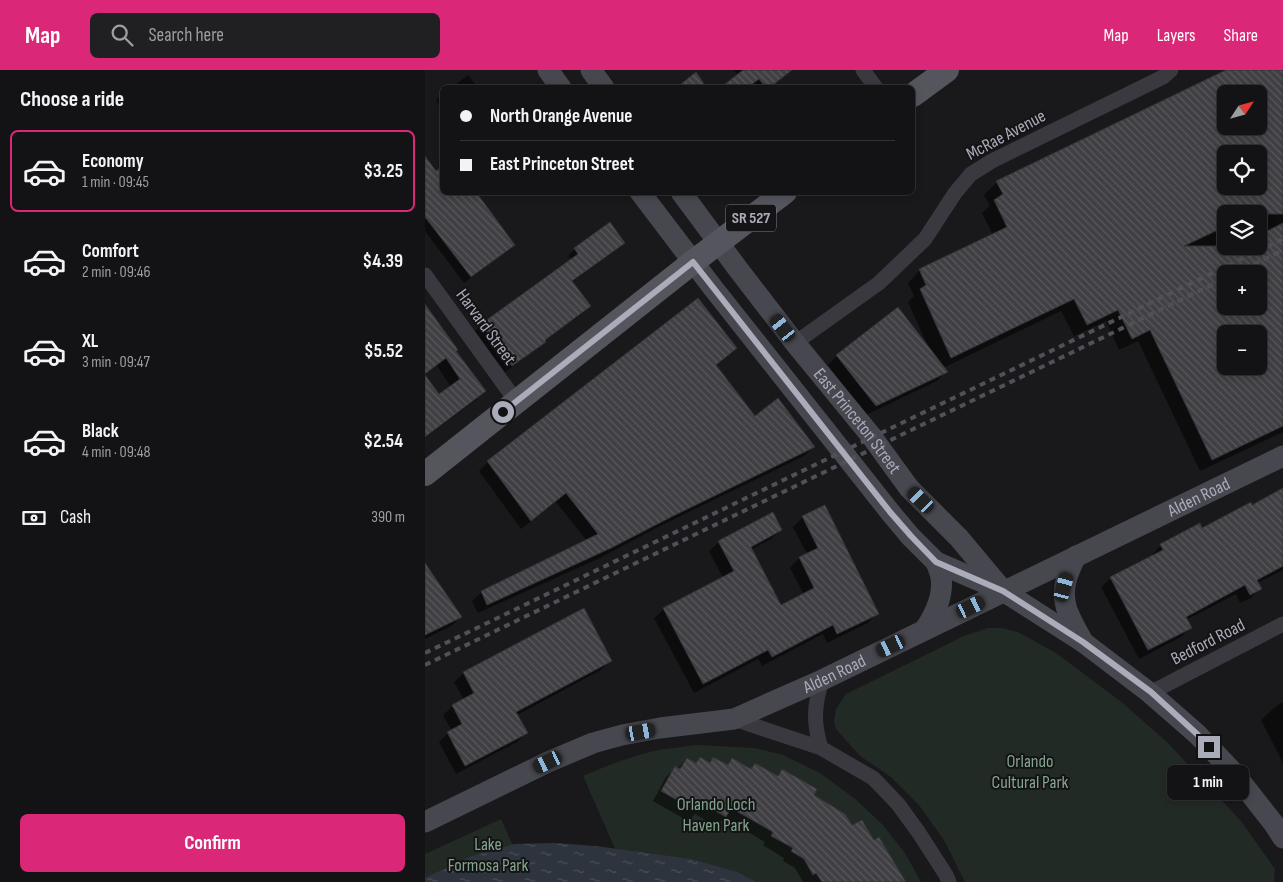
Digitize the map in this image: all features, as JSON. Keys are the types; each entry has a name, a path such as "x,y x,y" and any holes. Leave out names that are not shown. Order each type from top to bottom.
{"main road":[{"path":"548,70 559,85"},
{"path":"591,70 602,85"},
{"path":"915,94 947,70"},
{"name":"East Princeton Street","path":"642,195 890,512 936,562 1003,591 1083,642 1151,692 1197,734 1234,773 1283,838"},
{"name":"East Princeton Street","path":"683,195 795,343 872,437 909,488 959,538 1003,591"},
{"name":"SR 527","path":"425,474 693,262 781,195"},
{"name":"Alden Road","path":"425,822 548,762 593,743 660,728 734,719 822,680 1283,456"},
{"path":"1076,556 1064,587 1066,606 1083,642"},
{"path":"925,630 936,611 941,590 941,577 936,562"}],"street":[{"path":"863,70 873,85"},
{"name":"McRae Avenue","path":"795,343 879,283 925,239 955,193 971,174 992,161 1163,77 1171,70"},
{"name":"Harvard Street","path":"425,275 516,401"},
{"name":"Bedford Road","path":"1151,692 1283,624"},
{"path":"821,748 816,732 815,715 817,696 822,680"},
{"path":"734,719 821,748 873,778 897,804 919,833 949,882"}],"green space":[{"name":"Orlando Cultural Park","path":"988,628 1002,628 1018,632 1056,653 1124,704 1167,742 1241,821 1275,869 1274,882 965,882 945,842 919,805 891,777 860,756 836,729 834,721 836,709 846,694 964,636"},
{"name":"Orlando Loch Haven Park","path":"697,745 755,748 783,755 820,773 854,798 882,824 905,853 921,882 664,882 628,878 583,776 645,753"},
{"name":"Lake Formosa Park","path":"501,819 529,882 425,882 425,854"}],"water":[{"path":"554,843 595,846 691,859 737,872 756,882 425,882 425,878 469,857 514,844"}],"building":[{"path":"743,70 792,70 773,85 764,85 759,79 751,85 724,85"},
{"path":"1226,70 1283,70 1283,214 1267,214 1267,205 1217,205 1217,230 1184,246 1217,246 1217,255 1267,255 1267,231 1283,223 1283,426 1212,460 1150,330 1132,339 1118,310 1087,325 1074,299 951,358 920,289 926,285 919,269 1007,227 994,200 1003,194 996,181"},
{"path":"696,72 705,85 680,85"},
{"path":"425,156 436,171 440,168 440,195 478,195 515,245 471,277 425,217"},
{"path":"610,222 625,243 572,281 591,306 512,366 481,324 578,254 574,248"},
{"path":"698,298 737,348 716,365 755,416 778,398 815,447 611,548 487,605 481,591 598,534 566,493 531,521 487,461"},
{"path":"425,304 458,350 456,351 486,391 425,437 425,375 439,394 460,379 446,358 425,374"},
{"path":"898,307 948,372 876,406 836,355"},
{"path":"1283,488 1283,566 1257,580 1262,589 1250,595 1245,585 1186,617 1192,628 1148,650 1110,577 1163,550 1160,544 1200,523 1202,528 1251,502 1252,505"},
{"path":"825,505 879,614 837,634 833,625 772,657 768,650 703,684 663,608 734,571 718,541 773,512 782,530 751,547 781,605 814,588 799,557 818,548 802,516"},
{"path":"425,563 462,617 425,635"},
{"path":"584,608 612,661 516,712 528,733 465,766 447,732 462,724 452,705 474,693 463,672"},
{"path":"700,757 710,763 713,757 728,765 732,758 751,769 755,763 778,776 782,769 817,789 814,795 845,814 852,825 862,820 874,840 879,837 906,882 822,882 816,873 813,875 804,859 791,851 793,848 771,836 773,832 731,808 726,817 703,804 698,812 661,791 675,766 680,769 687,758 696,763"}],"railway":[{"path":"425,653 1283,239"},
{"path":"1252,265 1283,250"},
{"path":"425,665 1217,282"}],"route":[{"path":"503,412 693,262 890,512 936,562 1003,591 1083,642 1151,692 1209,747"}]}
